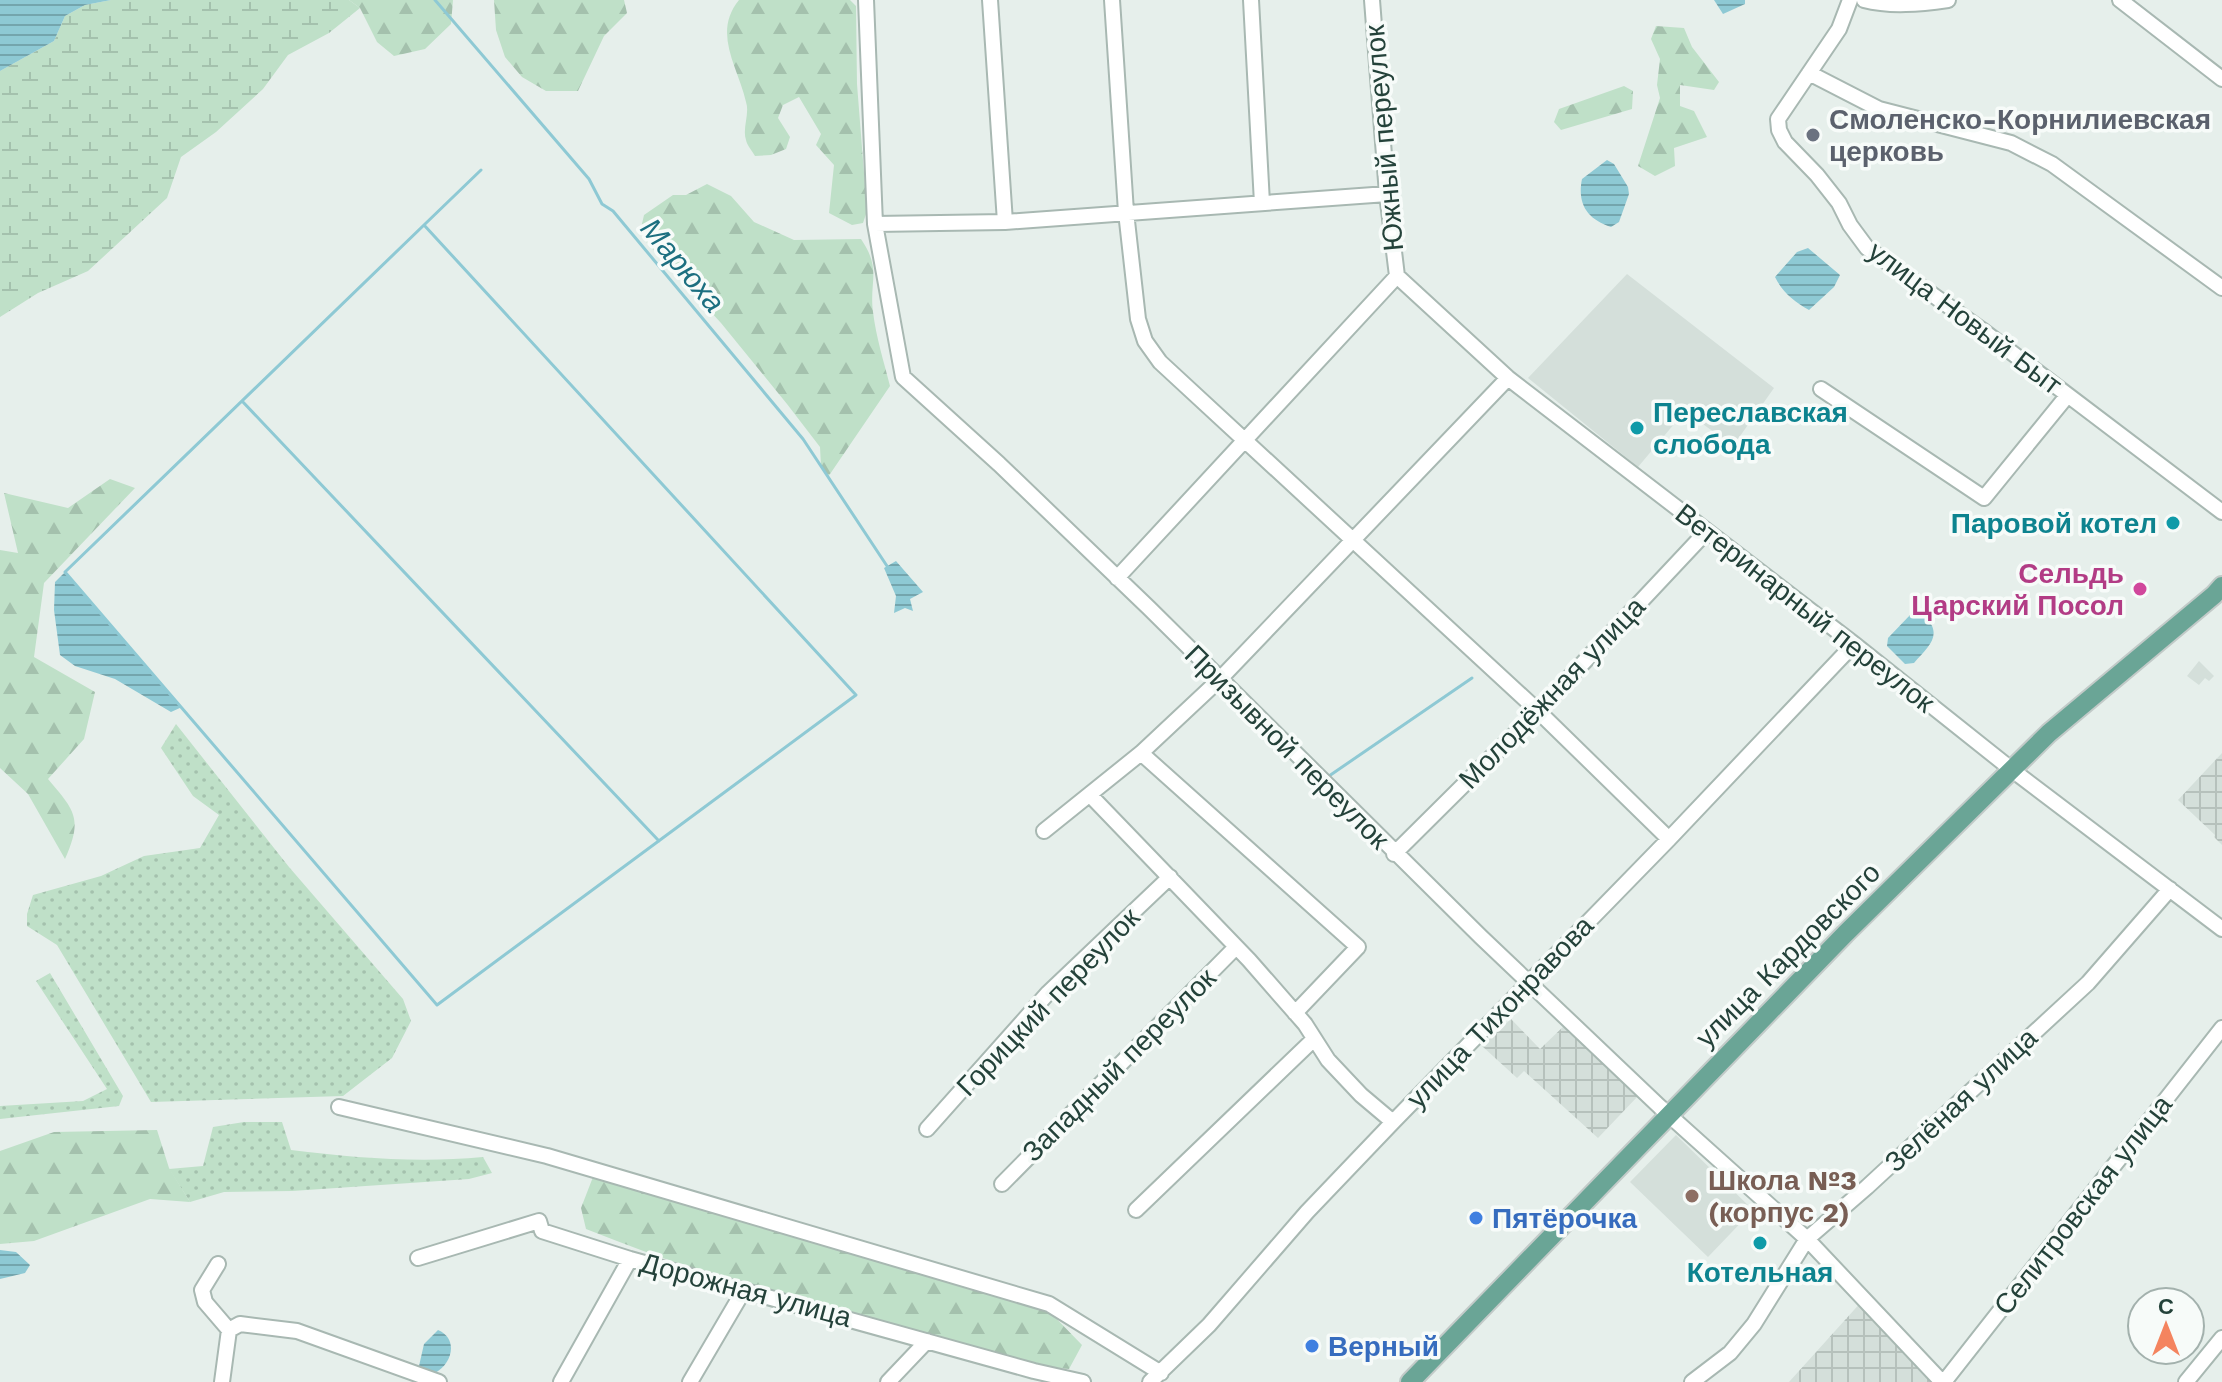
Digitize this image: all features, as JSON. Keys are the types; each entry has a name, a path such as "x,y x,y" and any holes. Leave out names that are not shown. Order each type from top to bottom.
{"main road":[{"name":"улица Кардовского","path":"1410,1382 1845,934 2011,769 2222,586"}],"street":[{"name":"Призывной переулок","path":"866,0 875,224 903,377 1117,578 1394,854 1528,982 1807,1239 1943,1382"},
{"path":"990,0 1005,222"},
{"path":"1112,0 1126,212 1138,319 1145,341 1160,362 1538,711 1669,839"},
{"path":"1251,0 1262,203"},
{"name":"Южный переулок","path":"1372,0 1387,194 1397,276"},
{"name":"улица Новый Быт","path":"1850,0 1839,29 1778,119 1785,142 1839,203 1867,248 2222,512"},
{"path":"1864,0 1918,4 1948,0"},
{"path":"2120,0 2222,79"},
{"path":"1809,73 1879,109 2011,143 2052,164 2222,288"},
{"path":"875,224 1005,222 1387,194"},
{"path":"1117,578 1397,276"},
{"name":"Ветеринарный переулок","path":"1397,276 1508,378 2222,929"},
{"path":"1044,831 1141,753 1220,679 1508,378"},
{"path":"1821,389 1984,498 2067,396"},
{"name":"Молодёжная улица","path":"1394,854 1538,711 1707,531"},
{"name":"улица Тихонравова","path":"1156,1378 1209,1325 1307,1212 1854,644"},
{"path":"1141,753 1358,947 1295,1013"},
{"path":"1090,795 1236,947 1295,1013 1336,1069 1393,1122"},
{"name":"Горицкий переулок","path":"927,1129 1048,993 1170,877"},
{"name":"Зелёная улица","path":"1692,1382 1730,1353 1754,1324 1807,1239 2088,983 2170,889"},
{"name":"Западный переулок","path":"1002,1184 1236,947"},
{"name":"Селитровская улица","path":"1943,1382 2222,1028"},
{"path":"1136,1210 1314,1039"},
{"path":"339,1107 547,1156 1049,1304 1156,1378"},
{"name":"Дорожная улица","path":"418,1258 539,1221 542,1231 630,1259 1083,1382"},
{"path":"561,1382 630,1259"},
{"path":"218,1264 202,1290 205,1302 235,1327 297,1331 439,1382"},
{"path":"690,1382 744,1290"},
{"path":"222,1382 235,1327"},
{"path":"2186,1382 2222,1338"},
{"path":"888,1382 927,1341"}],"shaded area":[{"path":"1627,274 1774,388 1733,446 1685,411 1638,467 1528,378"},
{"path":"2199,661 2214,676 2209,681 2205,678 2199,685 2187,676"},
{"path":"2222,753 2222,845 2178,800"},
{"path":"1511,1019 1540,1049 1566,1024 1639,1095 1598,1138 1524,1071 1517,1078 1482,1046"},
{"name":"Школа №3 (корпус 2)","path":"1676,1135 1753,1210 1708,1257 1630,1182"},
{"path":"1863,1300 1943,1382 1789,1382"}],"green space":[{"path":"111,0 349,0 360,8 329,33 288,55 263,89 216,132 181,157 167,198 88,271 38,293 0,317 0,71 54,41 65,16 85,5"},
{"path":"349,0 453,0 451,24 425,49 394,56 377,42 360,8"},
{"path":"494,0 624,0 627,13 604,36 578,91 546,91 522,77 505,57 496,30"},
{"path":"739,0 850,0 856,6 857,84 867,211 863,223 852,225 829,213 834,165 816,145 821,134 799,97 783,105 778,118 790,137 786,149 771,155 755,156 748,146 745,135 747,107 727,38 731,12"},
{"path":"1656,26 1684,28 1692,47 1719,82 1714,90 1680,85 1680,106 1694,111 1707,137 1674,148 1675,166 1655,176 1638,166 1660,98 1657,85 1660,59 1651,39"},
{"path":"1624,86 1633,91 1632,109 1561,130 1554,122 1559,109"},
{"path":"707,184 731,196 754,222 794,240 861,239 871,259 874,321 890,386 828,477 821,466 820,447 787,404 721,323 647,243 641,228 644,215 673,195 686,195"},
{"path":"110,479 135,488 44,583 34,657 95,692 84,739 48,779 65,799 75,824 65,859 28,794 0,768 0,550 18,553 4,493 68,508"},
{"path":"176,724 289,867 403,999 411,1021 392,1058 343,1096 151,1102 57,945 27,926 33,895 101,876 144,856 200,848 219,815 193,796 161,748"},
{"path":"50,973 123,1096 119,1106 0,1119 0,1106 83,1101 107,1089 36,981"},
{"path":"244,1122 282,1122 291,1150 387,1159 483,1157 492,1173 469,1179 292,1191 224,1192 190,1202 169,1169 203,1166 213,1127"},
{"path":"157,1130 169,1168 190,1202 150,1199 34,1241 0,1244 0,1151 54,1132"},
{"path":"593,1177 1047,1309 1082,1345 1069,1369 1034,1366 684,1266 586,1229 581,1208"}],"water":[{"path":"0,0 111,0 85,5 65,16 54,41 0,71"},
{"path":"1714,0 1745,0 1745,4 1723,14"},
{"path":"1607,160 1614,164 1629,194 1619,222 1611,227 1590,215 1581,196 1582,179"},
{"path":"1808,248 1840,275 1834,287 1809,310 1789,296 1775,277 1797,252"},
{"path":"896,561 923,592 910,599 913,611 905,608 894,613 896,596 884,568"},
{"path":"65,572 182,707 171,712 115,679 75,666 60,655 54,610 55,582"},
{"path":"1911,614 1924,615 1934,634 1929,646 1914,663 1905,664 1887,646 1888,638"},
{"path":"0,1250 16,1252 30,1265 25,1273 0,1279"},
{"path":"438,1330 449,1339 451,1352 446,1364 435,1373 419,1366 424,1344"}],"waterway":[{"name":"Марюха","path":"435,0 589,179 602,204 613,211 803,439 887,566"},
{"path":"424,225 856,695 437,1005 65,572 424,225 481,170"},
{"path":"242,401 659,841"},
{"path":"1329,776 1472,678"}],"place":[{"name":"Смоленско-Корнилиевская церковь","path":"1813,135"},
{"name":"Переславская слобода","path":"1637,428"},
{"name":"Паровой котел","path":"2173,523"},
{"name":"Сельдь Царский Посол","path":"2140,589"},
{"name":"Школа №3 (корпус 2)","path":"1692,1196"},
{"name":"Пятёрочка","path":"1476,1218"},
{"name":"Котельная","path":"1760,1243"},
{"name":"Верный","path":"1312,1346"}]}
